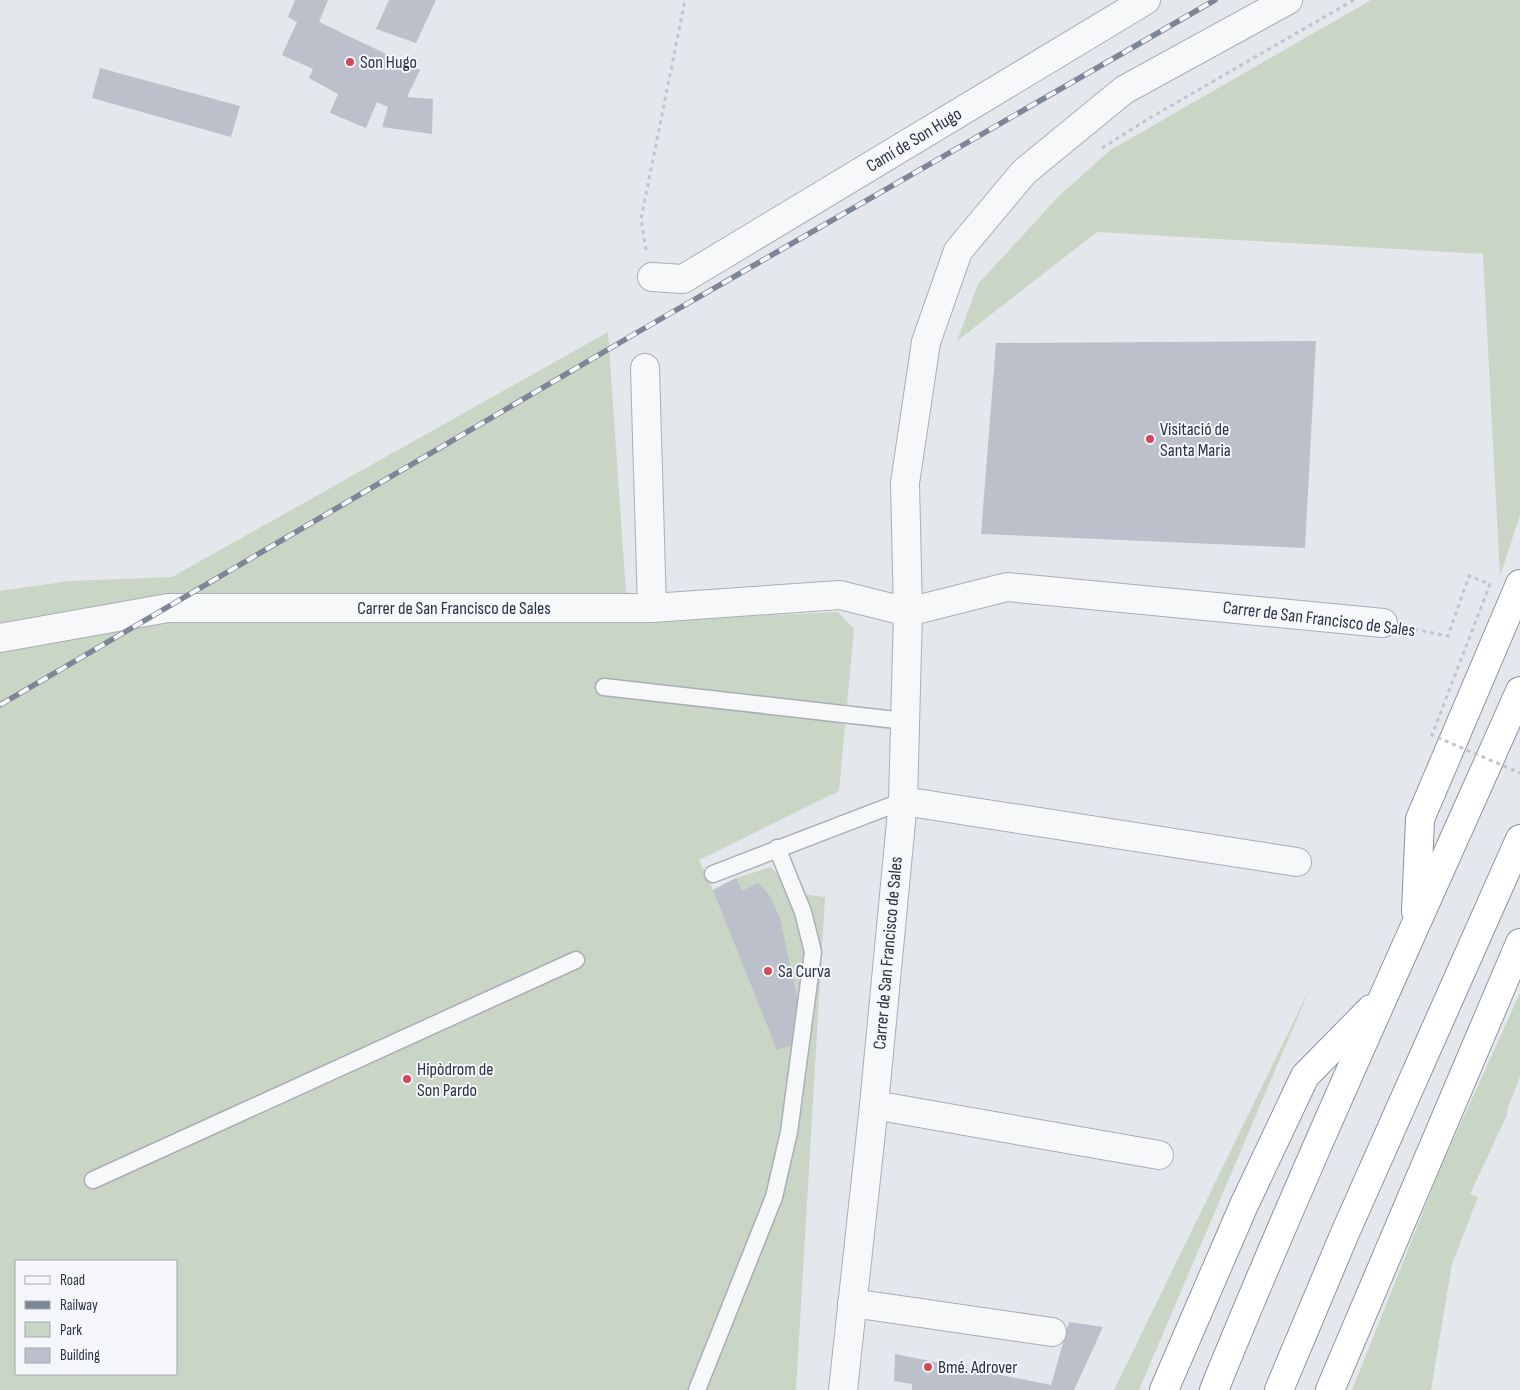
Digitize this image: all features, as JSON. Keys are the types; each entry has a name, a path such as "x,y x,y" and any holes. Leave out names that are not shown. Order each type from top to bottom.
{"highway":[{"path":"1415,927 1420,819 1520,584"},
{"path":"1214,1390 1265,1264 1520,691"},
{"path":"1279,1390 1349,1224 1520,839"},
{"path":"1330,1390 1520,943"},
{"path":"1164,1390 1244,1205 1305,1076 1384,995"}],"street":[{"name":"Camí de Son Hugo","path":"652,277 683,279 1146,0"},
{"path":"908,612 905,483 926,342 958,251 1024,172 1124,90 1288,0"},
{"path":"646,368 652,608"},
{"name":"Carrer de San Francisco de Sales","path":"0,638 168,608 652,608 840,595 908,612 1007,587 1383,623"},
{"name":"Carrer de San Francisco de Sales","path":"843,1390 874,1105 902,801 908,612"},
{"path":"902,801 1297,862"},
{"path":"874,1105 1160,1155"},
{"path":"852,1303 1052,1332"}],"lane":[{"path":"604,687 905,721"},
{"path":"713,874 902,801"},
{"path":"697,1390 774,1197 789,1132 813,952 803,912 777,848"},
{"path":"93,1180 576,960"}],"path":[{"path":"652,277 641,220 685,0"},
{"path":"1096,152 1148,119 1354,0"},
{"name":"Carrer de San Francisco de Sales","path":"1383,623 1448,636 1469,576 1490,584 1432,735 1520,773"}],"green space":[{"path":"1371,0 1520,0 1520,515 1500,576 1483,254 1097,232 957,341 978,284 1058,197 1109,151"},
{"name":"Hipòdrom de Son Pardo","path":"608,332 628,622 838,612 854,629 839,791 699,860 713,890 736,878 771,867 797,897 802,894 825,897 796,1390 0,1390 0,591 70,581 172,577"},
{"path":"1311,986 1139,1390 1114,1390"},
{"path":"1520,993 1520,1076 1506,1113 1508,1113 1470,1194 1478,1197 1452,1264 1431,1390 1352,1390 1441,1167"}],"building":[{"name":"Son Hugo","path":"295,0 328,0 319,22 420,70 407,97 433,99 432,134 382,127 388,107 377,102 366,128 330,113 338,94 309,78 313,69 282,55 297,22 288,17"},
{"name":"Son Hugo","path":"389,0 436,0 416,43 376,29"},
{"path":"100,68 240,106 231,137 92,98"},
{"name":"Visitació de Santa Maria","path":"1316,341 1305,548 981,534 996,343"},
{"name":"Sa Curva","path":"736,878 742,891 758,883 770,896 780,918 797,997 798,1043 777,1050 713,890"},
{"name":"Bmé. Adrover","path":"1069,1322 1103,1327 1074,1390 912,1390 912,1384 894,1381 895,1354 1051,1385"}],"railway":[{"path":"0,705 638,332 1215,0"}],"place":[{"name":"Son Hugo","path":"350,62"},
{"name":"Visitació de Santa Maria","path":"1150,439"},
{"name":"Sa Curva","path":"768,971"},
{"name":"Hipòdrom de Son Pardo","path":"407,1079"},
{"name":"Bmé. Adrover","path":"928,1367"}]}
